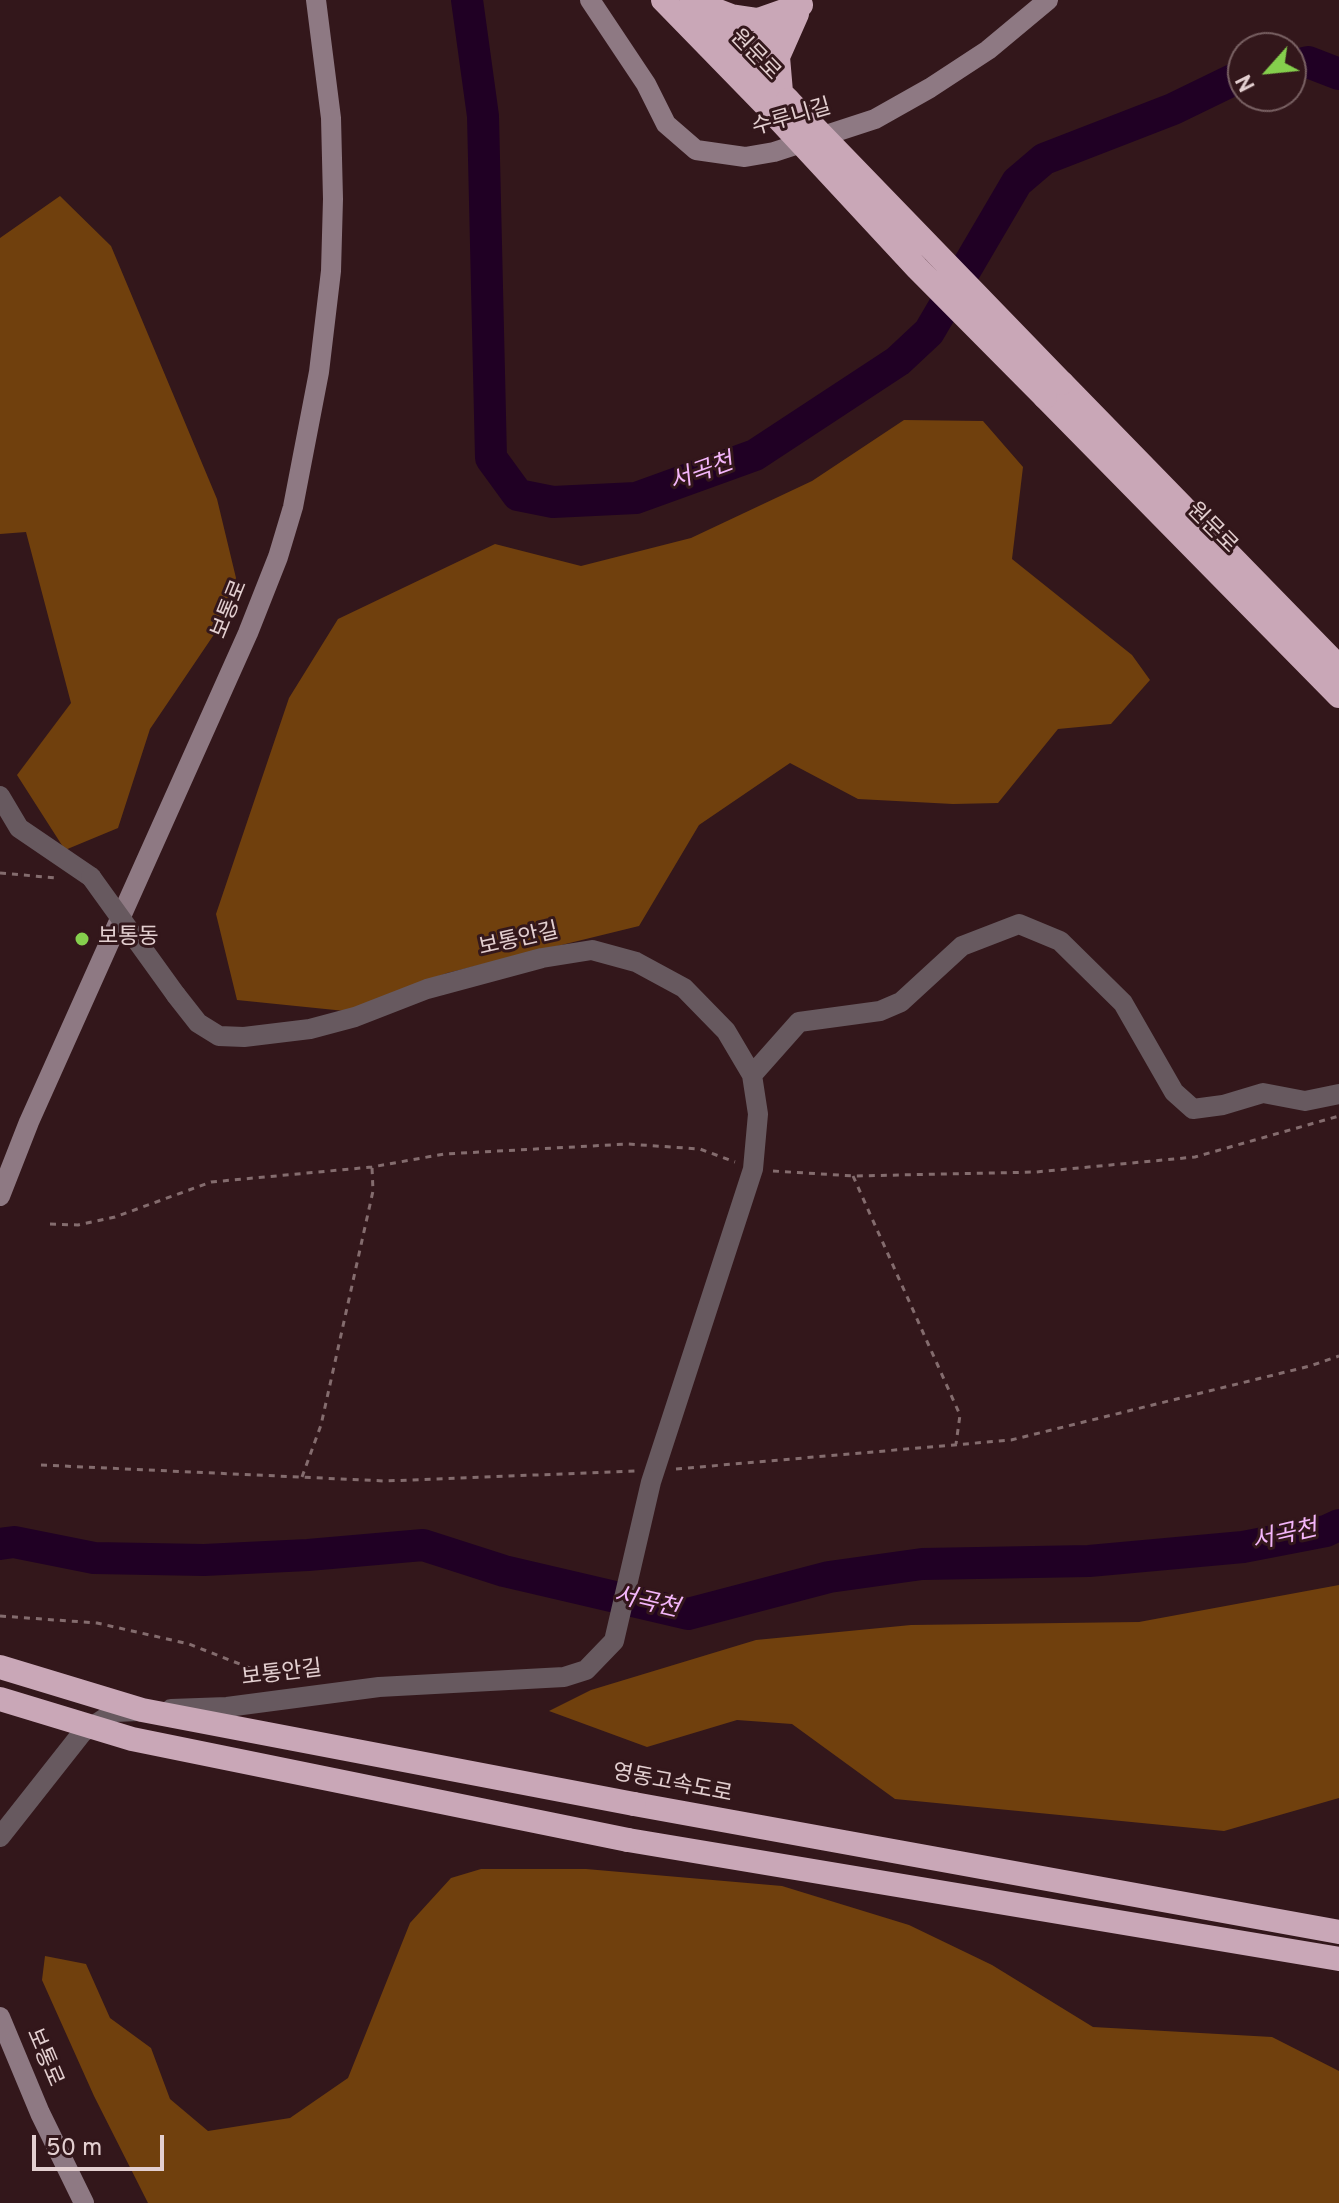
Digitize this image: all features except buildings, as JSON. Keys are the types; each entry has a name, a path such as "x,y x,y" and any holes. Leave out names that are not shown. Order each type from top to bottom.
{"highway":[{"name":"원문로","path":"663,0 781,102 917,268 1054,390 1339,667"},
{"name":"원문로","path":"692,0 738,62"},
{"path":"692,0 731,16 758,20 804,2"},
{"path":"738,62 804,2"},
{"path":"781,102 778,57 804,2"},
{"name":"원문로","path":"1054,390 1339,696"},
{"name":"영동고속도로","path":"0,1667 142,1710 634,1804 1339,1932"},
{"path":"0,1699 132,1739 628,1840 1339,1959"}],"street":[{"name":"보통로","path":"0,1196 73,1023 248,633 278,557 293,507 319,372 331,271 332,132 316,0"},
{"name":"수루니길","path":"590,0 646,84 666,124 696,150 745,157 774,152 875,119 988,50 1048,0"},
{"path":"0,796 19,828 85,873"},
{"name":"보통안길","path":"0,1837 65,1751 82,1733 114,1712 227,1707 379,1687 564,1677 586,1670 614,1641 651,1482 753,1169 758,1114 752,1075 726,1031 684,988 636,962 592,950 542,958 441,985 355,1017 310,1029 244,1037 219,1036 198,1023 85,873"},
{"path":"752,1075 799,1022 891,1007 901,1002 962,946 1019,924 1060,941 1123,1003 1174,1092 1193,1109 1223,1105 1263,1093 1305,1101 1339,1094"},
{"name":"보통로","path":"0,2017 40,2113 84,2203"}],"path":[{"path":"0,873 54,880 85,873"},
{"path":"50,1224 78,1225 115,1217 211,1182 372,1167 444,1154 628,1144 700,1149 753,1169 853,1176 1036,1172 1195,1157 1339,1116"},
{"path":"302,1477 321,1425 373,1191 372,1167"},
{"path":"853,1176 960,1415 956,1444"},
{"path":"937,1445 1011,1440 1310,1366 1339,1356"},
{"path":"41,1465 334,1478"},
{"path":"0,1616 97,1623 189,1644 255,1670 296,1697"}],"shaded area":[{"path":"60,196 111,246 217,499 236,578 215,633 150,729 118,828 65,850 17,775 71,703 26,532 0,534 0,238"},
{"path":"904,420 983,421 1023,467 1012,559 1132,655 1150,680 1111,724 1058,729 998,803 858,799 790,763 699,825 639,926 447,973 345,1011 237,1000 216,914 289,698 338,619 495,544 581,566 691,538 812,481"},
{"path":"1339,1585 1339,1798 1224,1831 895,1799 792,1724 737,1720 647,1747 549,1711 591,1690 756,1640 911,1625 1139,1622"},
{"path":"481,1869 586,1869 782,1886 909,1925 992,1965 1093,2027 1272,2037 1339,2071 1339,2203 148,2203 94,2096 42,1980 45,1956 86,1964 110,2018 151,2048 170,2099 208,2131 290,2118 348,2078 410,1923 451,1878"}],"waterway":[{"name":"서곡천","path":"467,0 483,116 491,458 518,495 553,502 636,498 755,455 898,361 929,332 1017,182 1044,159 1173,109 1227,83"},
{"name":"서곡천","path":"1307,62 1339,74"},
{"name":"서곡천","path":"0,1544 14,1542 94,1558 204,1560 423,1545 504,1571 688,1614 829,1577 922,1564 1089,1561 1243,1547 1326,1531 1339,1525"}],"place":[{"name":"보통동","path":"82,939"}]}
